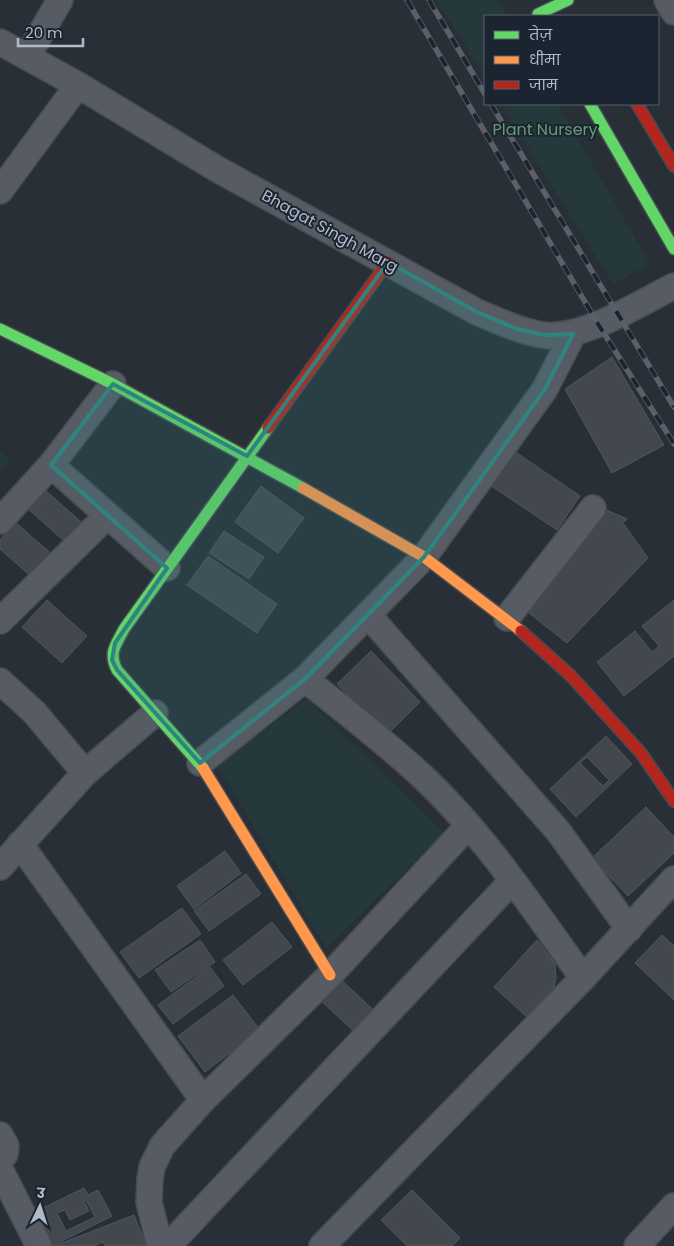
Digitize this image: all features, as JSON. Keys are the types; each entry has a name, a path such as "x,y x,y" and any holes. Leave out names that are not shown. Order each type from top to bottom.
{"street":[{"path":"27,57 60,0"},
{"path":"530,0 539,15 568,0"},
{"path":"667,0 674,12"},
{"name":"Bhagat Singh Marg","path":"0,42 78,84 217,169 478,312 517,329 544,335 573,334 598,324 674,286"},
{"path":"0,191 78,84"},
{"path":"591,105 674,249"},
{"path":"638,105 674,166"},
{"path":"330,975 200,763 117,670 112,660 112,653 115,643 124,629 167,568 388,262"},
{"path":"0,329 112,384 247,456 424,558 507,618 571,676 641,752 674,801"},
{"path":"200,763 305,679 424,558 545,389 573,334"},
{"path":"0,521 51,465 112,384"},
{"path":"51,465 167,568"},
{"path":"507,618 593,508"},
{"path":"0,621 107,516"},
{"path":"369,616 558,831 629,929"},
{"path":"305,679 369,730 425,779 468,826 512,880 583,978"},
{"path":"0,681 34,712 85,773"},
{"path":"0,867 85,773 155,713"},
{"path":"160,1246 150,1202 152,1168 162,1146 203,1100 330,975 468,826"},
{"path":"20,844 203,1100"},
{"path":"322,1246 583,978 674,879"},
{"path":"168,1246 512,880"},
{"path":"0,1135 6,1146 5,1154 0,1160"},
{"path":"0,1169 39,1246"},
{"path":"637,1246 674,1206"}],"highlighted area":[{"path":"388,262 477,312 517,329 544,335 573,334 545,389 424,557 305,679 200,763 117,670 112,660 115,643 167,568 51,465 113,384 247,456"}],"green space":[{"name":"Plant Nursery","path":"437,0 498,0 506,15 484,15 484,75"},
{"name":"Plant Nursery","path":"502,105 559,105 650,264 613,284"},
{"path":"0,452 10,460 0,473"},
{"path":"307,699 444,833 326,948 217,765"}],"building":[{"path":"612,357 664,445 612,473 565,389"},
{"path":"514,451 580,496 557,530 490,485"},
{"path":"261,486 304,518 278,553 235,522"},
{"path":"44,489 88,528 71,547 27,508"},
{"path":"602,508 627,519 623,523 648,558 567,643 529,613"},
{"path":"15,522 55,557 35,580 0,549 0,540"},
{"path":"224,531 264,557 249,579 209,553"},
{"path":"208,556 277,604 257,633 187,585"},
{"path":"47,600 87,636 62,663 22,627"},
{"path":"674,600 674,656 624,696 597,662 635,631 652,652 659,646 642,626"},
{"path":"371,651 420,702 387,735 337,684"},
{"path":"606,736 632,764 576,817 550,789","holes":["587,757 609,780 603,786 580,763"]},
{"path":"646,807 674,837 674,853 628,896 592,858"},
{"path":"225,851 241,873 194,909 177,886"},
{"path":"246,874 261,894 209,931 194,911"},
{"path":"182,908 201,934 139,978 120,952"},
{"path":"272,922 292,947 243,985 223,960"},
{"path":"662,935 674,946 674,1000 635,963"},
{"path":"200,940 215,962 171,992 155,970"},
{"path":"537,940 555,964 556,978 554,987 527,1017 494,987"},
{"path":"210,967 224,986 173,1024 158,1005"},
{"path":"337,976 380,1016 360,1037 317,997"},
{"path":"233,995 260,1030 205,1072 178,1036"},
{"path":"84,1188 88,1195 98,1190 112,1216 52,1246 35,1212","holes":["86,1200 95,1217 66,1231 57,1213 65,1210 70,1220 89,1211 84,1201"]},
{"path":"412,1190 460,1238 452,1246 407,1246 381,1220"},
{"path":"134,1215 146,1246 105,1246 103,1242 94,1246 54,1246"}],"railway":[{"path":"407,0 598,324 674,444"},
{"path":"429,0 484,92"},
{"path":"492,105 674,407"}],"traffic: fast":[{"path":"538,14 568,0"},
{"path":"591,105 674,249"},
{"path":"0,329 113,384 303,488"},
{"path":"203,768 117,670 114,664 113,653 124,629 268,428"}],"traffic: slow":[{"path":"303,488 424,557 521,631"},
{"path":"203,768 330,975"}],"traffic: jam":[{"path":"638,105 674,166"},
{"path":"268,428 388,262"},
{"path":"521,631 571,676 641,753 674,801"}]}
